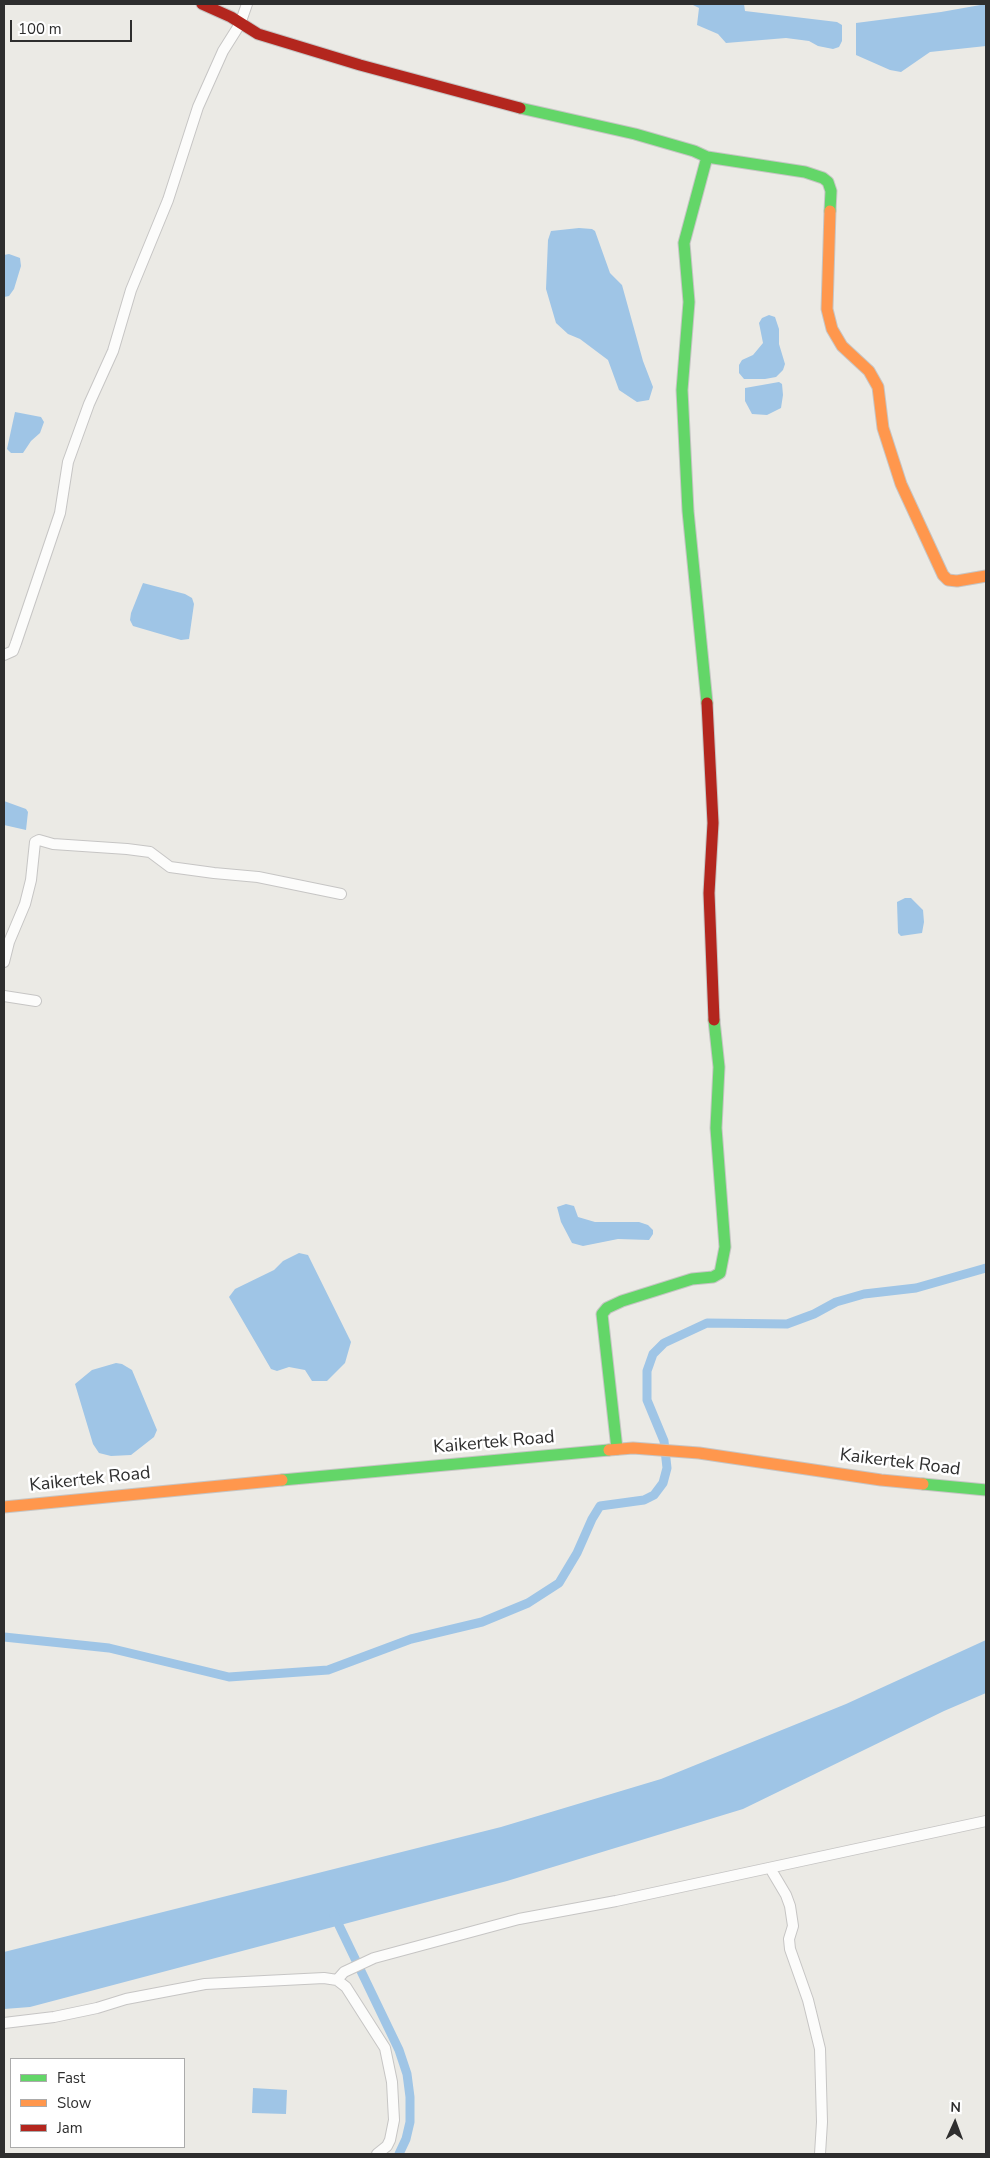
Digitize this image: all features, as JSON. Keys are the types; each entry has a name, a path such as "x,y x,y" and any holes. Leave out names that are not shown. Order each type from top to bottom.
{"street":[{"path":"202,4 231,17 258,34 360,66 478,98 635,134 694,151 707,157 768,164 824,178 828,182 831,191 826,309 832,329 842,346 869,371 878,388 883,428 901,484 943,575 948,580 957,581 986,576"},
{"path":"4,655 13,651 16,643 60,512 68,462 89,404 113,351 131,290 168,200 198,106 223,51 240,24 247,4"},
{"path":"617,1449 602,1314 607,1308 622,1301 692,1279 713,1277 720,1273 725,1247 716,1128 719,1067 711,958 710,893 713,823 708,710 688,511 682,390 689,302 684,243 707,157"},
{"path":"4,962 9,942 31,880 35,842 39,840 53,844 150,852 170,867 214,874 258,876 341,894"},
{"path":"4,996 36,1001"},
{"name":"Kaikertek Road","path":"4,1507 121,1494 633,1448 699,1453 881,1480 986,1490"},
{"path":"4,2023 54,2017 97,2008 126,1998 205,1984 341,1976 374,1958 519,1919 616,1901 986,1822"},
{"path":"770,1868 786,1895 790,1906 793,1926 789,1939 790,1949 808,2000 820,2049 822,2122 820,2154"},
{"path":"341,1976 385,2048 392,2082 394,2120 390,2140 387,2146 377,2154"}],"water":[{"path":"691,4 744,4 745,11 837,22 842,25 842,41 839,47 833,49 818,46 809,41 786,38 726,43 718,34 697,25 699,8"},
{"path":"986,4 986,46 930,52 901,72 890,70 856,55 856,23"},
{"path":"579,228 595,231 610,273 622,285 643,361 653,387 649,400 637,402 619,390 608,360 580,339 568,334 556,323 546,289 548,240 551,231"},
{"path":"9,254 20,258 21,266 14,289 9,296 4,297 4,255"},
{"path":"769,315 775,317 779,329 779,344 785,364 783,370 776,377 744,379 739,373 739,365 742,360 753,355 763,343 759,323 762,318"},
{"path":"779,382 782,384 783,395 781,408 767,415 752,414 745,401 745,388"},
{"path":"15,412 41,417 44,422 40,433 31,441 23,453 11,453 7,449"},
{"path":"143,583 185,594 192,598 194,604 189,639 181,640 133,626 130,620 131,613"},
{"path":"4,801 26,809 28,812 26,830 4,825"},
{"path":"905,898 911,898 923,910 924,922 922,933 901,936 898,933 897,902"},
{"path":"566,1204 574,1206 578,1217 595,1222 639,1222 648,1225 653,1230 653,1234 649,1240 618,1239 583,1246 572,1243 561,1222 557,1207"},
{"path":"299,1253 308,1255 351,1342 345,1363 327,1381 312,1381 305,1370 289,1367 277,1371 271,1369 229,1297 235,1289 274,1270 283,1261"},
{"path":"116,1363 132,1370 157,1430 154,1437 131,1455 111,1456 99,1453 93,1444 75,1384 92,1370"},
{"path":"986,1640 986,1693 944,1711 743,1809 507,1881 30,2007 4,2009 4,1952 501,1827 661,1779 846,1704"},
{"path":"253,2088 287,2090 286,2114 252,2113"}],"waterway":[{"path":"4,1637 109,1648 229,1677 328,1670 411,1639 482,1622 528,1603 559,1583 577,1553 600,1506 644,1500 654,1495 663,1483 667,1468 664,1441 647,1400 647,1371 653,1354 664,1343 707,1323 787,1324 814,1314 836,1302 864,1294 916,1288 986,1268"},
{"path":"334,1915 399,2050 407,2074 410,2097 410,2122 406,2139 399,2154"}],"traffic: fast":[{"path":"520,108 635,134 694,151 707,157 805,172 823,178 828,182 831,191 830,211"},
{"path":"707,157 684,243 689,302 682,390 688,511 707,703"},
{"path":"617,1449 602,1314 607,1308 622,1301 692,1279 713,1277 720,1273 725,1247 716,1128 719,1067 714,1020"},
{"path":"282,1480 609,1450"},
{"path":"923,1484 986,1490"}],"traffic: slow":[{"path":"830,211 827,309 832,329 842,346 869,371 878,387 883,428 901,484 943,575 948,580 957,581 986,576"},
{"path":"609,1450 633,1448 699,1453 881,1480 923,1484"},
{"path":"4,1507 282,1480"}],"traffic: jam":[{"path":"202,4 231,17 258,34 360,65 520,108"},
{"path":"707,703 713,823 709,893 714,1020"}]}
